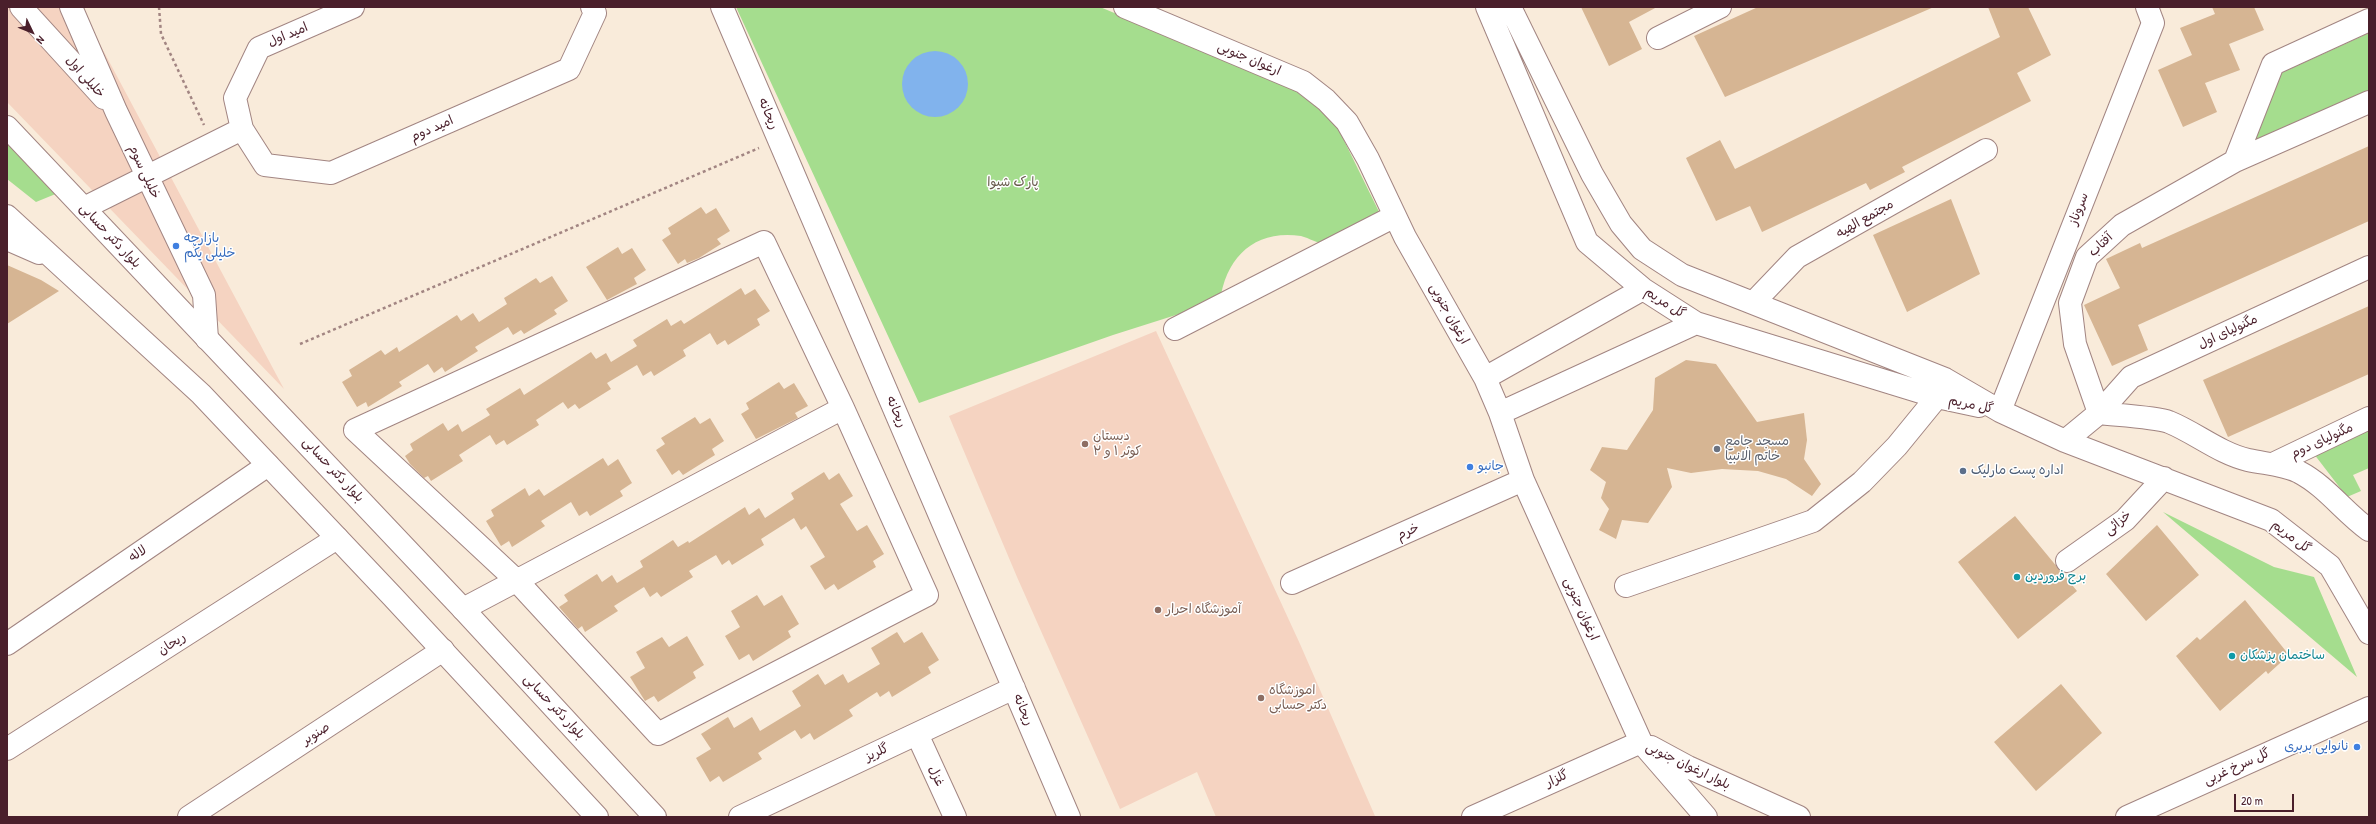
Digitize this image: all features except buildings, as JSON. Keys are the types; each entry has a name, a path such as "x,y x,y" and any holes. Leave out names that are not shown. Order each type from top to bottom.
{"street":[{"name":"خلیلی اول","path":"21,7 116,111"},
{"name":"خلیلی سوم","path":"71,7 116,111 204,295 207,339"},
{"name":"امید اول","path":"242,129 235,98 259,48 353,7"},
{"name":"امید دوم","path":"242,129 265,165 331,173 569,69 595,13 592,7"},
{"name":"ریحانه","path":"722,7 1069,817"},
{"name":"ارغوان جنوبی","path":"1125,7 1304,82 1326,100 1347,122 1368,159 1395,216 1485,378 1500,412 1523,480 1641,742"},
{"name":"گل مریم","path":"1487,7 1587,242 1643,289 1696,323 1937,397 2000,411"},
{"name":"گل مریم","path":"1510,7 1592,174 1621,224 1642,249 1682,275 1754,302 1945,379 2000,411 2065,441 2271,520 2330,566 2369,633"},
{"path":"1658,38 1720,7"},
{"name":"سروناز","path":"2000,411 2152,23 2147,7"},
{"path":"2235,161 2273,64 2369,20"},
{"name":"آفتاب","path":"2099,414 2075,344 2070,303 2087,257 2122,225 2235,161 2369,102"},
{"name":"بلوار دکتر حسابی","path":"7,127 464,609 656,817"},
{"path":"84,208 213,145 242,129"},
{"name":"مجتمع الهیه","path":"1754,302 1798,257 1986,150"},
{"path":"7,216 201,394 443,650 597,817"},
{"path":"1175,329 1395,216"},
{"path":"7,239 56,262"},
{"path":"764,242 843,408 927,595 658,734 517,581 355,430 764,242"},
{"name":"مگنولیای اول","path":"2065,441 2099,414 2131,378 2369,267"},
{"path":"1485,378 1643,289"},
{"path":"1500,412 1696,323"},
{"path":"1626,586 1813,521 1862,482 1897,446 1937,397"},
{"path":"464,609 843,408"},
{"path":"2099,414 2167,421 2220,449 2248,460 2274,463 2299,472 2320,486 2357,521 2369,530"},
{"name":"مگنولیای دوم","path":"2274,463 2369,418"},
{"name":"لاله","path":"7,644 268,465"},
{"name":"خزائی","path":"2067,561 2125,520 2164,478"},
{"name":"خرم","path":"1292,584 1523,480"},
{"name":"ریحان","path":"7,749 337,538"},
{"name":"صنوبر","path":"189,817 443,650"},
{"name":"گلریز","path":"740,817 776,810 916,734 1014,688"},
{"name":"گل سرخ غربی","path":"2127,817 2369,708"},
{"name":"غزل","path":"916,734 955,817"},
{"name":"گلزار","path":"1473,817 1641,742"},
{"name":"بلوار ارغوان جنوبی","path":"1641,742 1706,817"},
{"name":"بلوار ارغوان جنوبی","path":"1641,742 1688,767 1799,817"}],"path":[{"path":"159,7 161,34 213,145"},
{"path":"300,344 779,140"}],"shaded area":[{"name":"بازارچه خلیلی یکم","path":"7,7 80,7 284,389 7,102"},
{"path":"1156,331 1300,644 1375,816 1373,817 1216,817 1197,772 1120,809 1017,577 949,416"}],"green space":[{"name":"پارک شیوا","path":"736,7 1100,7 1289,86 1334,120 1384,222 1346,238 1327,244 1301,236 1285,235 1270,237 1257,242 1246,249 1236,259 1223,285 1220,301 1113,335 919,403"},
{"path":"2369,33 2369,90 2257,140 2253,130 2268,90 2281,73"},
{"path":"7,141 58,193 36,202 7,179"},
{"path":"2369,430 2369,468 2353,475 2361,491 2347,497 2314,454"},
{"path":"2163,512 2274,567 2314,577 2357,677"}],"water":[{"path":"935,51 948,53 958,61 966,71 968,84 966,97 958,107 948,115 935,117 922,115 912,107 904,97 902,84 904,71 912,61 922,53"}],"place":[{"name":"بازارچه خلیلی یکم","path":"176,246"},
{"name":"دبستان کوثر ۱ و ۲","path":"1085,444"},
{"name":"مسجد جامع خاتم الانبیا","path":"1717,449"},
{"name":"جانبو","path":"1470,467"},
{"name":"اداره پست مارلیک","path":"1963,471"},
{"name":"برج فروردین","path":"2017,577"},
{"name":"آموزشگاه احرار","path":"1158,610"},
{"name":"ساختمان پزشکان","path":"2232,656"},
{"name":"اموزشگاه دکتر حسابی","path":"1261,698"},
{"name":"نانوایی بربری","path":"2357,747"}]}
